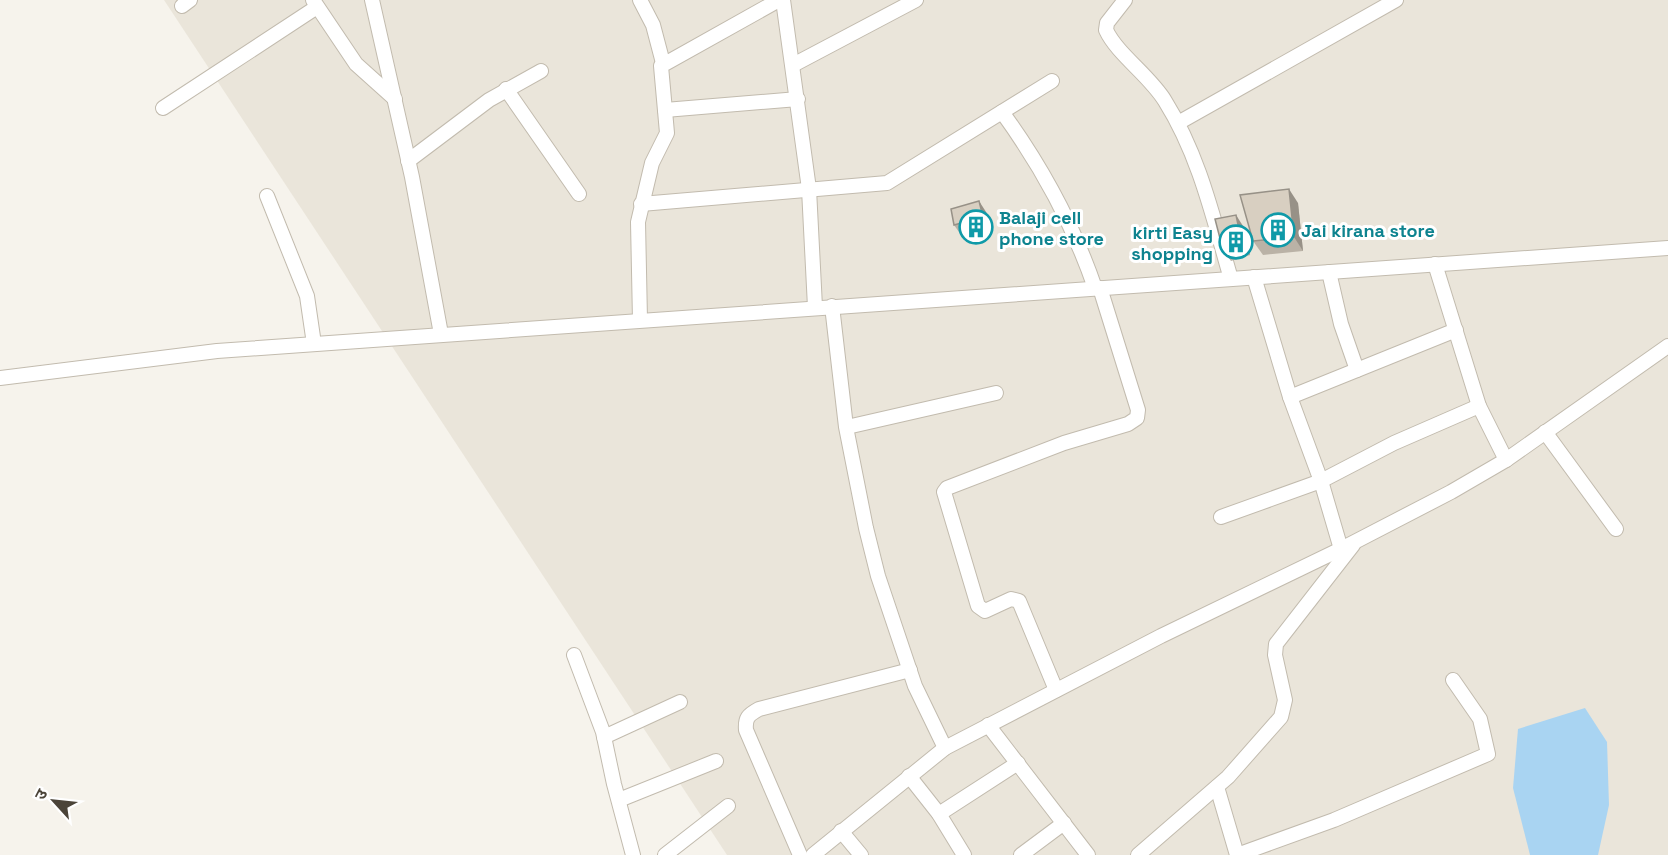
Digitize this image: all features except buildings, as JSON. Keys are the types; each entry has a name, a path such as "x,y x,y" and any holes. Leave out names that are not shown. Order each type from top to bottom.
{"street":[{"path":"372,0 408,161 441,334"},
{"path":"640,0 653,26 663,63"},
{"path":"640,320 638,222 640,204 652,163 667,135 660,69 663,63 781,0 793,65 809,189 815,308"},
{"path":"793,65 916,0"},
{"path":"1125,0 1107,23 1106,30 1153,83 1178,123 1200,173 1231,279"},
{"path":"1178,123 1395,0"},
{"path":"163,108 315,3 356,64 395,99"},
{"path":"408,161 506,89 541,71"},
{"path":"640,204 887,183 1052,81"},
{"path":"506,89 579,194"},
{"path":"665,110 798,99"},
{"path":"1002,112 1051,185 1071,224 1098,288 1138,410 1137,418 1128,424 1017,461 947,488 944,492 978,606 985,611 1011,599 1019,601 1056,690"},
{"path":"267,196 308,296 314,344"},
{"path":"0,378 217,351 1668,248"},
{"path":"1435,264 1479,405 1506,460"},
{"path":"1329,272 1341,324 1357,370"},
{"path":"1254,277 1290,397 1321,481 1341,549"},
{"path":"832,306 847,427 871,548 910,670 945,748"},
{"path":"1290,397 1456,330"},
{"path":"813,855 945,748 1161,636 1341,549 1506,460 1668,346"},
{"path":"847,427 996,393"},
{"path":"1221,517 1321,481 1394,443 1479,405"},
{"path":"1545,432 1616,529"},
{"path":"1138,855 1217,787 1284,713 1285,700 1275,656 1276,644 1356,541"},
{"path":"574,656 604,736 633,855"},
{"path":"800,855 746,730 749,714 759,709 910,670"},
{"path":"1217,787 1237,855 1334,820 1488,754 1480,718 1453,680"},
{"path":"604,736 680,702"},
{"path":"988,725 1088,855"},
{"path":"618,800 716,761"},
{"path":"939,814 1018,763"},
{"path":"909,776 939,814 964,855"},
{"path":"665,855 728,806"},
{"path":"1021,855 1064,823"},
{"path":"841,831 861,855"}],"shaded area":[{"path":"164,0 1668,0 1668,855 727,855"}],"water":[{"path":"1585,708 1607,742 1609,805 1598,855 1530,855 1513,788 1518,729"}],"place":[{"name":"Balaji cell phone store","path":"976,227"},
{"name":"Jai kirana store","path":"1278,230"},
{"name":"kirti Easy shopping","path":"1236,242"}]}
